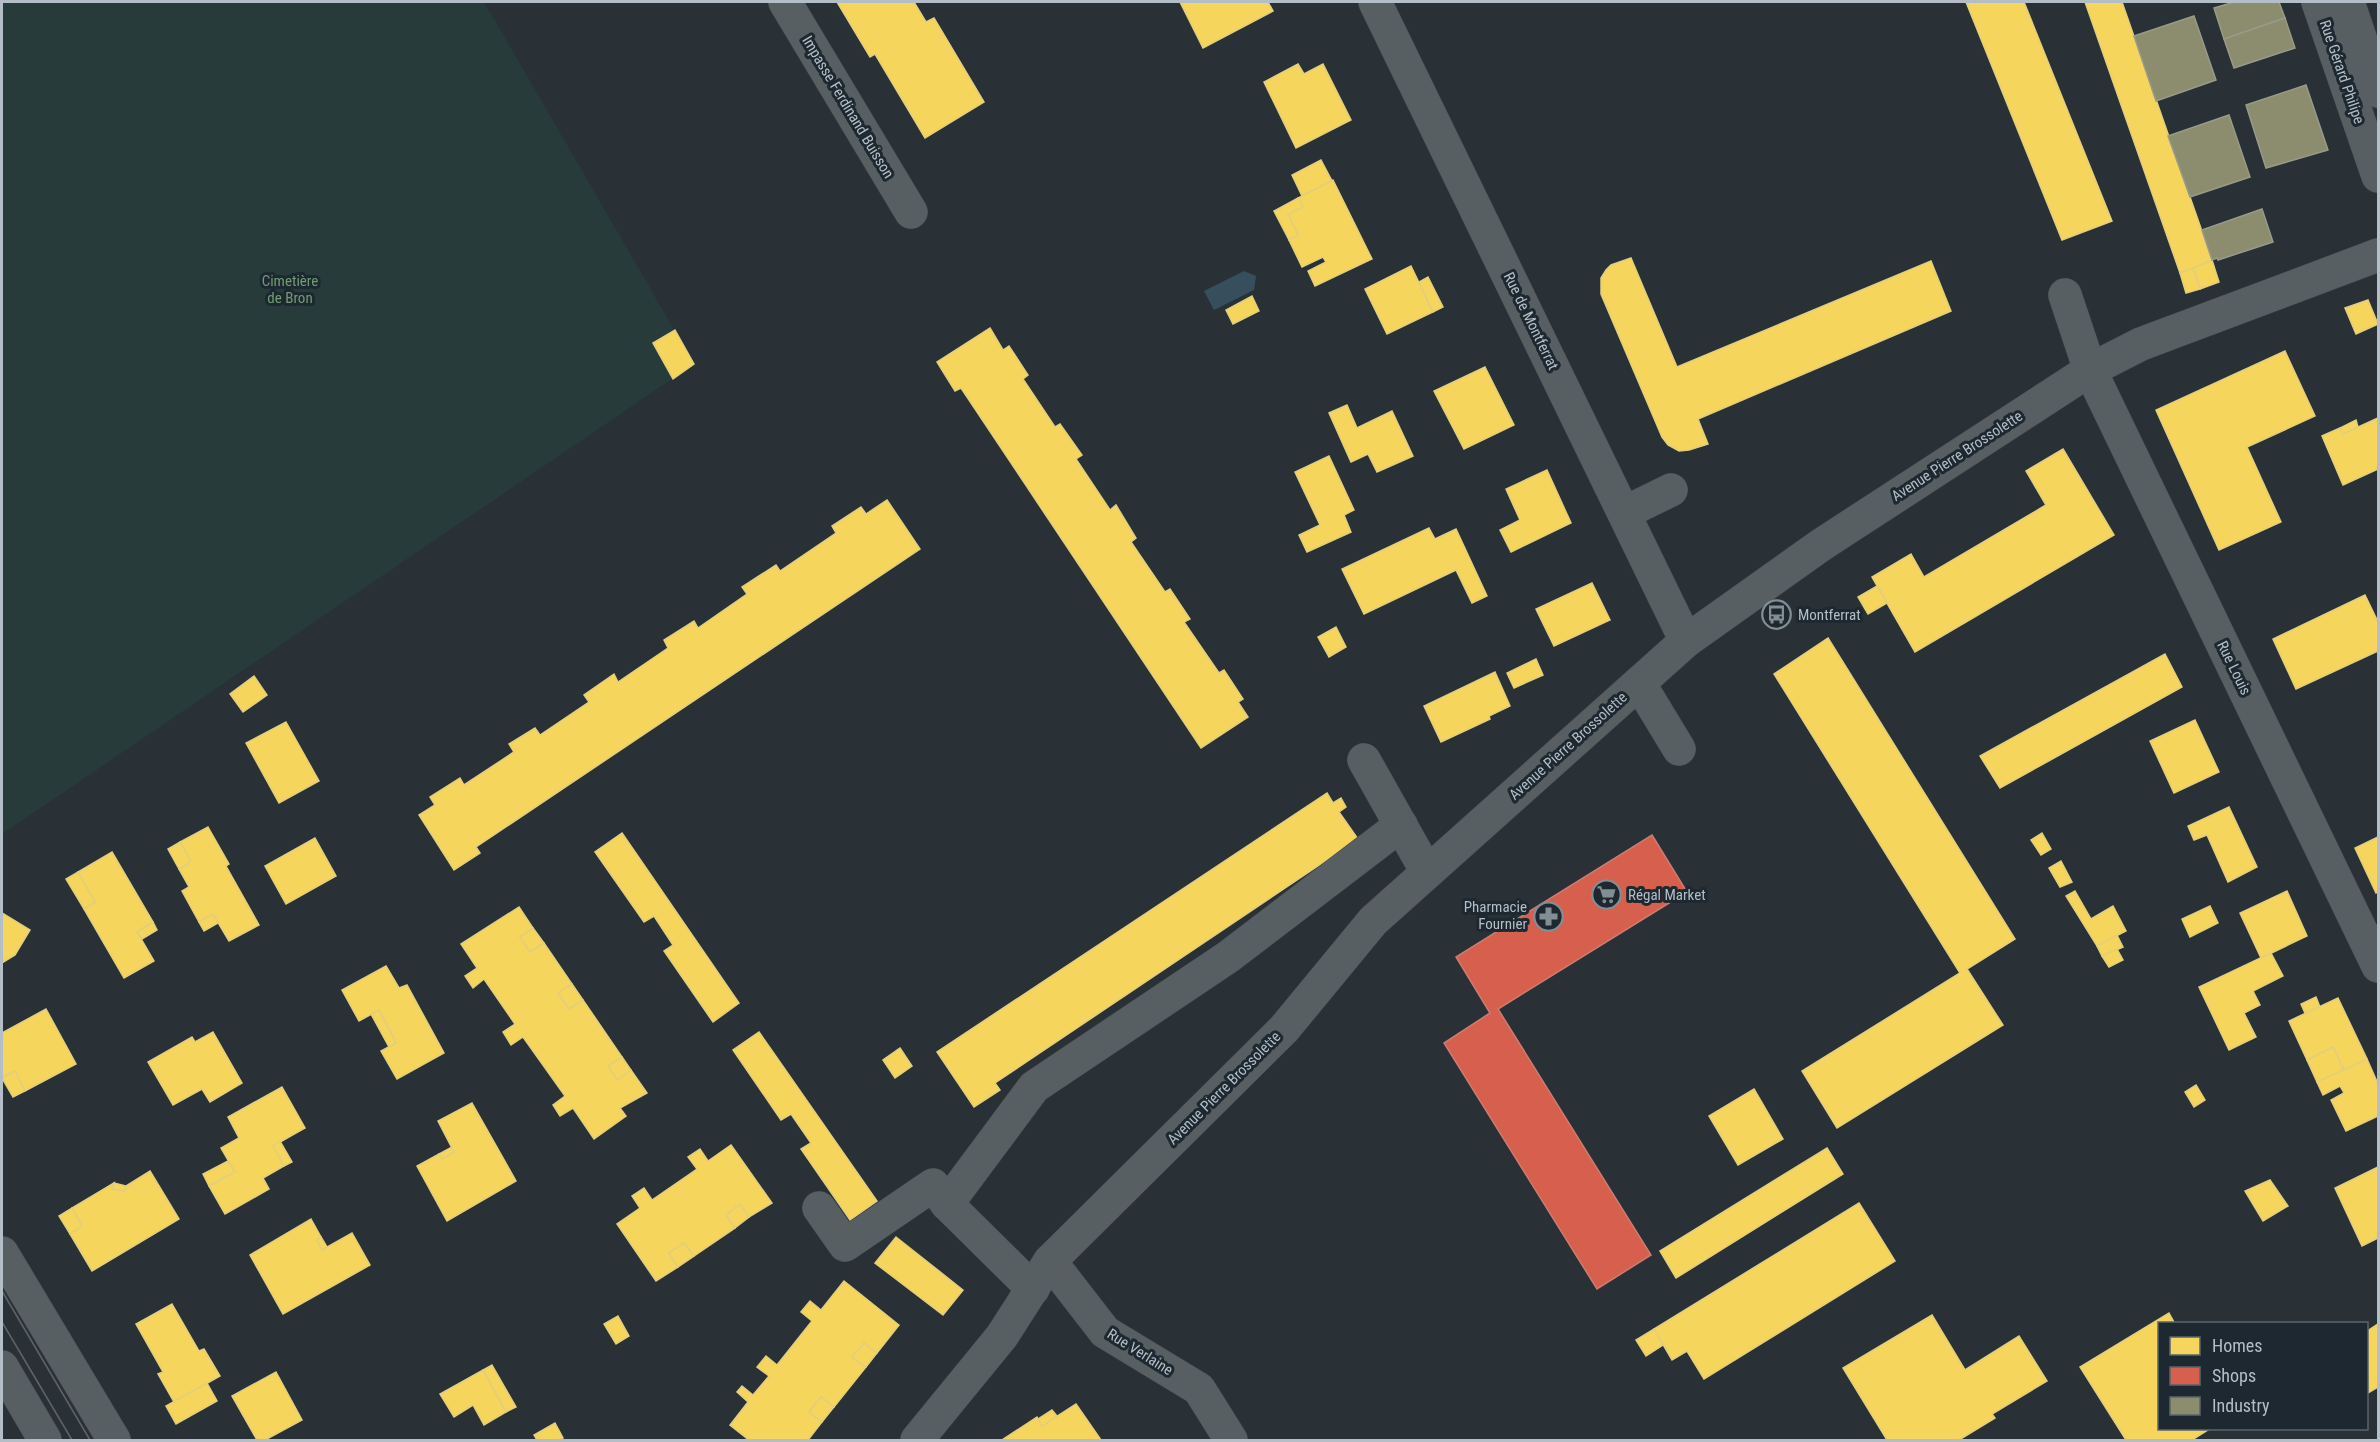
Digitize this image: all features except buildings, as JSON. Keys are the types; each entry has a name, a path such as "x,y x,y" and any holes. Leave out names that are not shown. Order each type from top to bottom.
{"street":[{"name":"Impasse Ferdinand Buisson","path":"785,2 911,212"},
{"name":"Rue de Montferrat","path":"1375,2 1686,641"},
{"name":"Rue Gérard Philipe","path":"2318,2 2379,176"},
{"name":"Rue Gérard Philipe","path":"2348,2 2379,91"},
{"name":"Avenue Pierre Brossolette","path":"917,1440 1002,1336 1050,1261 1284,1029 1373,921 1686,641 1821,545 2090,370 2140,344 2379,255"},
{"name":"Rue Louis","path":"2065,295 2090,370 2379,966"},
{"path":"1624,513 1671,490"},
{"path":"1639,683 1679,749"},
{"path":"1364,760 1428,872"},
{"path":"947,1204 1034,1087 1228,957 1401,825"},
{"path":"819,1208 845,1245 933,1185 947,1204 1032,1289"},
{"path":"2,1252 114,1440"},
{"name":"Rue Verlaine","path":"1050,1261 1105,1332 1199,1389 1232,1440"},
{"path":"2,1367 45,1440"}],"green space":[{"name":"Cimetière de Bron","path":"2,2 484,2 694,364 2,834"}],"water":[{"path":"1244,271 1256,276 1254,290 1214,310 1204,291"}],"tram line":[{"path":"2,1291 90,1440"},
{"path":"2,1322 72,1440"}],"place":[{"name":"Montferrat","path":"1777,615"},
{"name":"Régal Market","path":"1607,895"},
{"name":"Pharmacie Fournier","path":"1548,916"}]}
